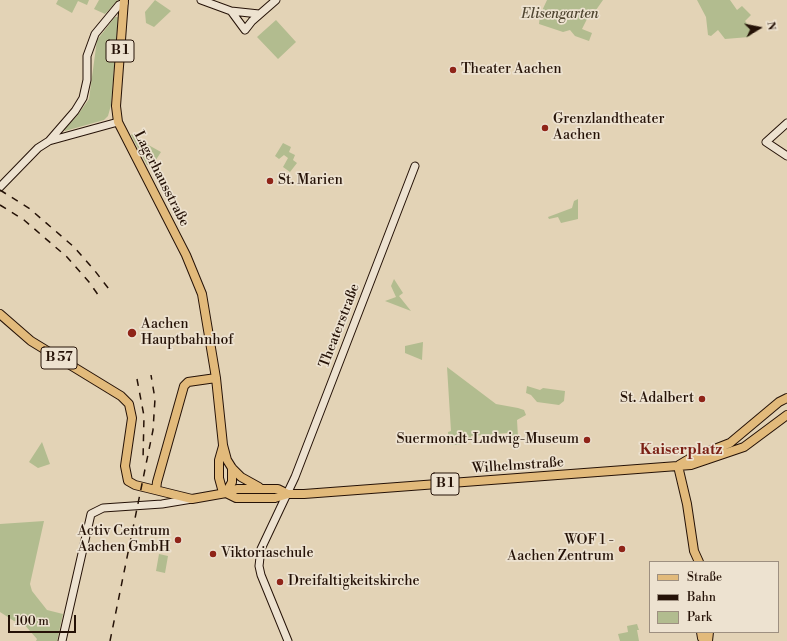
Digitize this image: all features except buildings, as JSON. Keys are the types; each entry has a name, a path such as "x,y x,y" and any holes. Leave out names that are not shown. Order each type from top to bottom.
{"main road":[{"name":"Lagerhausstraße","path":"124,1 116,106 118,122 189,262 202,294 216,378"},
{"name":"B 57","path":"0,314 32,340 125,400 131,411 132,418 126,466 126,477 132,484 192,499 226,493"},
{"name":"B 1","path":"216,378 223,445 232,468 241,477 261,488 278,489 288,494"},
{"path":"156,490 181,391 188,382 216,378"},
{"name":"B 1","path":"678,466 689,459 730,444 779,402 787,398"},
{"name":"B 1","path":"678,466 703,462 738,450 787,415"},
{"name":"B 1","path":"223,445 219,460 219,478 222,489 226,493 236,498 275,498 288,494"},
{"name":"Wilhelmstraße","path":"288,494 678,466"},
{"path":"678,466 687,504 694,551 699,561"},
{"path":"226,493 232,482 232,468"},
{"path":"226,493 237,489 261,488"},
{"path":"692,561 694,551"},
{"path":"701,633 702,638 707,641"}],"street":[{"path":"201,0 231,11 259,14"},
{"path":"231,11 245,30 259,14 276,0"},
{"path":"0,187 38,148 49,140 75,111 83,98 87,80 87,56 95,34 124,1"},
{"path":"49,140 118,122"},
{"path":"766,142 787,123"},
{"path":"766,142 787,129"},
{"path":"766,142 787,156"},
{"name":"Theaterstraße","path":"288,641 259,566 261,547 288,494 415,166"},
{"path":"62,641 91,514 103,508 162,504 192,499"}],"green space":[{"path":"58,0 89,0 87,5 78,1 72,13 56,4"},
{"path":"99,0 118,0 105,14 94,9"},
{"path":"155,0 171,11 154,27 146,23 145,12"},
{"name":"Elisengarten","path":"547,0 603,0 596,10 592,9 582,29 592,33 589,41 575,36 570,30 563,32 539,24 540,15"},
{"path":"697,0 730,0 737,10 742,6 751,15 745,21 754,31 749,37 725,39 718,30 711,36 708,35 706,17"},
{"path":"115,17 118,17 111,105 108,116 104,120 65,131 64,129 77,116 89,99 97,40"},
{"path":"276,20 296,42 278,59 257,37"},
{"path":"132,134 134,137 161,152 152,166 147,165 131,135"},
{"path":"283,143 291,147 289,152 295,155 293,160 297,163 290,172 283,167 288,158 284,155 279,159 275,156"},
{"path":"578,199 578,219 561,223 558,217 549,219 548,217 572,208 574,201"},
{"path":"394,279 403,293 399,296 411,311 385,301 396,297 391,286"},
{"path":"423,342 422,360 405,353 405,346"},
{"path":"447,367 496,404 524,410 526,415 517,420 518,437 509,438 508,433 471,436 471,438 461,438 461,445 449,445 448,432 451,431"},
{"path":"527,386 540,390 543,388 565,391 564,401 559,405 537,402 531,395 526,393"},
{"path":"42,442 50,464 38,468 29,462"},
{"path":"44,521 30,584 32,591 47,610 63,614 57,641 36,641 37,639 23,623 14,621 0,612 0,524"},
{"path":"159,554 168,556 165,573 156,571"},
{"path":"637,624 639,630 637,630 639,641 620,641 618,634 628,632 627,626"}],"railway":[{"path":"0,190 30,209 74,247 112,293"},
{"path":"0,205 24,220 67,257 89,282 101,299"},
{"path":"110,641 153,430 155,399 151,375"},
{"path":"137,379 144,416 143,460"}],"place":[{"name":"Theater Aachen","path":"453,70"},
{"name":"Grenzlandtheater Aachen","path":"545,128"},
{"name":"St. Marien","path":"270,181"},
{"name":"Aachen Hauptbahnhof","path":"132,333"},
{"name":"St. Adalbert","path":"702,399"},
{"name":"Suermondt-Ludwig-Museum","path":"587,440"},
{"name":"Activ Centrum Aachen GmbH","path":"178,540"},
{"name":"WOF 1 - Aachen Zentrum","path":"622,549"},
{"name":"Viktoriaschule","path":"213,554"},
{"name":"Dreifaltigkeitskirche","path":"280,582"}],"district":[{"name":"Kaiserplatz","path":"681,450"}]}
